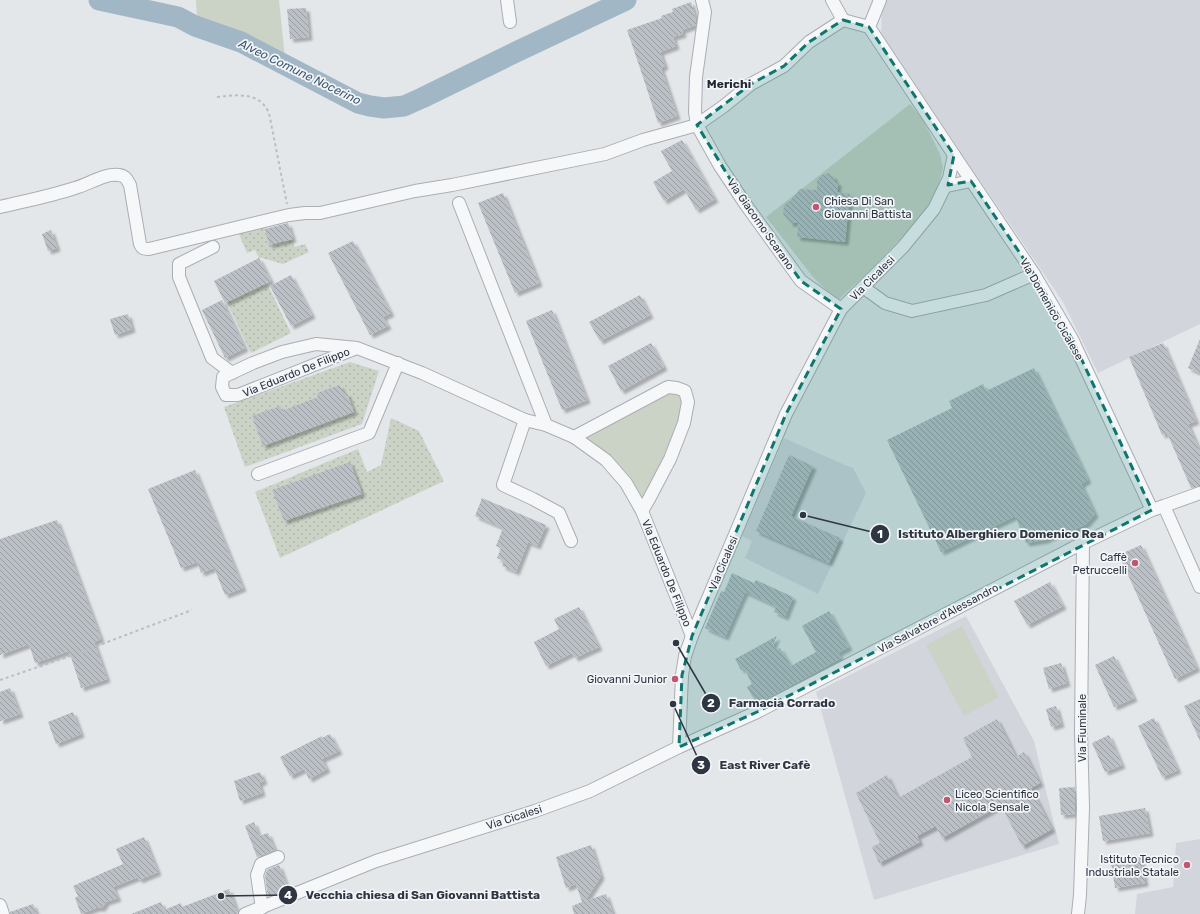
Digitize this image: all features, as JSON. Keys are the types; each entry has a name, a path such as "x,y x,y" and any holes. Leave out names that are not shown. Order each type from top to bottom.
{"street":[{"path":"507,0 510,22"},
{"name":"Via Giacomo Scarano","path":"702,0 705,12 696,77 695,112 698,125 720,166 746,206 801,280 841,309"},
{"path":"832,0 843,20 869,27 954,155"},
{"path":"869,27 880,0"},
{"path":"0,206 76,188 94,180 106,177 118,175 123,176 127,179 130,185 141,247 144,249 149,249 289,216 305,213 320,213 415,191 605,154 643,140 698,125 751,84 784,66 809,42 843,20"},
{"name":"Via Domenico Cicalese","path":"954,155 1034,274 1072,340 1200,587"},
{"name":"Via Cicalesi","path":"245,914 376,861 535,811 590,791 679,747 682,675 685,656 692,636 786,414 841,309 903,247 934,209 947,186 954,155"},
{"path":"947,186 971,181"},
{"path":"459,203 546,425"},
{"path":"212,247 178,264 179,277 212,358 232,373"},
{"path":"863,287 885,304 912,311 986,295 1034,274"},
{"name":"Via Eduardo De Filippo","path":"357,348 238,395 226,395 222,387 223,377 282,352 316,344 357,348 422,373 525,420 546,425 574,437 606,460 626,484 642,510 692,636"},
{"path":"258,474 369,433 398,363"},
{"name":"Via Eduardo De Filippo","path":"574,437 668,387 685,391 688,402 684,423 670,459 642,510"},
{"path":"525,420 503,485 559,513 571,541"},
{"name":"Via Salvatore d'Alessandro","path":"679,747 757,712 1083,542 1158,508 1200,493"},
{"name":"Via Fiuminale","path":"1078,914 1083,808 1081,732 1083,542"},
{"path":"262,908 257,875 261,864 278,857"},
{"path":"0,905 4,914"}],"path":[{"path":"217,97 241,94 256,98 265,105 269,113 289,216"},
{"path":"0,680 85,652 192,610"}],"highlighted area":[{"path":"843,20 869,27 954,155 948,185 971,181 1034,274 1072,339 1152,510 757,712 679,747 682,675 692,636 786,414 841,309 801,281 746,205 697,125 751,84 784,66 809,42"}],"shaded area":[{"path":"196,0 279,0 285,58 197,18"},
{"path":"887,0 1200,0 1200,324 1098,373 1063,302 881,33 882,5"},
{"path":"910,104 923,120 940,154 943,168 936,195 921,218 837,301 813,277 766,217"},
{"path":"265,226 269,244 293,239 294,247 305,244 309,252 283,264 259,258 255,250 247,253 238,232"},
{"path":"267,283 291,333 251,353 227,302"},
{"path":"350,362 379,371 362,424 245,467 224,407"},
{"path":"673,392 679,395 683,402 680,415 666,451 643,499 631,478 621,467 586,437"},
{"path":"391,418 419,431 444,481 280,558 255,492 358,449 367,472 381,465"},
{"path":"784,438 853,468 866,493 818,594 745,558 752,541 742,536"},
{"name":"Liceo Scientifico Nicola Sensale","path":"966,616 1034,741 1059,844 874,900 816,692"},
{"path":"962,626 999,697 964,716 926,645"},
{"name":"Istituto Tecnico Industriale Statale","path":"1200,839 1200,914 1135,914 1137,894 1173,887 1176,843"}],"building":[{"path":"691,2 696,19 696,25 682,30 683,34 673,37 676,46 660,52 665,66 661,68 677,116 658,123 627,30 662,18 661,16 673,12 672,9"},
{"path":"306,8 309,37 290,39 287,9"},
{"path":"682,140 715,199 696,210 684,189 664,201 653,182 672,171 661,151"},
{"name":"Chiesa Di San Giovanni Battista","path":"828,173 834,177 835,182 838,182 837,192 850,194 845,242 797,237 798,223 789,223 790,220 783,213 784,206 800,189 817,190 817,180 822,175"},
{"path":"503,193 539,283 515,293 478,203"},
{"path":"288,223 293,239 269,245 265,229"},
{"path":"51,230 57,248 48,251 42,234"},
{"path":"353,241 391,313 383,317 388,326 370,335 328,253"},
{"path":"259,258 271,281 225,303 214,281"},
{"path":"291,275 312,315 291,326 270,286"},
{"path":"640,295 650,315 600,341 589,322"},
{"path":"222,300 245,348 225,358 202,310"},
{"path":"552,310 587,400 562,410 526,321"},
{"path":"128,314 132,329 115,335 110,319"},
{"path":"1200,339 1200,373 1188,368"},
{"path":"651,343 664,367 621,391 608,366"},
{"path":"1163,343 1196,421 1188,424 1200,451 1200,486 1191,488 1167,433 1162,435 1129,357"},
{"path":"1034,368 1088,480 1081,484 1095,514 1086,524 1073,530 1059,533 1045,540 1026,543 1015,516 941,552 887,440 952,408 949,401 983,384 986,391"},
{"path":"340,385 344,394 347,393 354,412 263,446 252,416 280,406 282,411 318,397 317,393"},
{"path":"789,455 813,466 791,516 840,538 829,563 756,531"},
{"path":"350,462 362,494 284,521 272,490"},
{"path":"195,470 243,588 225,595 214,568 201,573 197,562 181,568 148,489"},
{"path":"482,498 546,525 537,546 528,542 516,572 502,566 504,561 497,558 501,548 496,546 503,528 475,516"},
{"path":"57,520 101,639 94,642 107,679 81,688 69,651 35,663 29,644 0,655 0,539"},
{"path":"1141,545 1197,668 1175,679 1119,555"},
{"path":"732,573 754,583 756,580 793,597 785,617 774,612 776,606 745,592 725,637 705,628 721,591 724,592"},
{"path":"1050,582 1063,606 1027,625 1014,601"},
{"path":"579,607 599,647 575,658 572,653 546,666 534,642 559,629 554,619"},
{"path":"829,611 849,647 838,653 841,658 757,704 747,687 752,684 744,668 741,670 735,659 777,636 773,645 776,650 780,648 791,666 816,652 802,626"},
{"path":"1114,656 1134,698 1114,707 1095,665"},
{"path":"1061,663 1067,683 1049,689 1043,668"},
{"path":"10,688 20,714 0,721 0,692"},
{"path":"1200,699 1200,741 1184,706"},
{"path":"1056,706 1061,724 1051,727 1046,709"},
{"path":"73,712 81,734 56,744 48,722"},
{"path":"1154,718 1178,770 1162,777 1138,726"},
{"path":"997,719 1016,757 1024,752 1040,783 1031,788 1052,829 1022,846 1001,805 942,838 936,826 917,836 920,842 879,863 872,847 880,843 856,793 887,775 898,798 972,757 963,738"},
{"path":"330,734 339,751 322,759 327,769 309,779 304,769 290,776 280,757 322,736 322,738"},
{"path":"1109,735 1122,765 1105,772 1092,743"},
{"path":"260,772 264,781 259,783 262,793 240,801 234,781"},
{"path":"1075,787 1075,814 1061,815 1059,788"},
{"path":"1145,808 1150,833 1103,841 1099,816"},
{"path":"254,822 259,836 268,833 275,850 257,857 245,826"},
{"path":"144,837 158,872 139,880 138,877 113,887 118,898 106,902 102,908 96,908 81,914 75,898 78,896 73,886 123,864 116,849"},
{"path":"591,845 601,876 585,901 606,894 613,914 574,914 572,906 582,902 576,884 566,888 556,857"},
{"path":"1141,857 1145,883 1115,888 1111,862"},
{"path":"279,865 288,889 268,897 265,876 267,870"},
{"path":"229,889 238,914 131,914 161,902 164,910 181,903 182,907"},
{"path":"33,904 37,914 10,914 10,912"}],"waterway":[{"name":"Alveo Comune Nocerino","path":"99,0 178,17 195,26 241,42 358,103 384,108 404,106 422,98 626,0"}],"place":[{"name":"Chiesa Di San Giovanni Battista","path":"816,207"},
{"name":"Istituto Alberghiero Domenico Rea","path":"803,515"},
{"name":"Caffè Petruccelli","path":"1135,563"},
{"name":"Farmacia Corrado","path":"676,643"},
{"name":"Giovanni Junior","path":"675,679"},
{"name":"East River Cafè","path":"673,704"},
{"name":"Liceo Scientifico Nicola Sensale","path":"947,800"},
{"name":"Istituto Tecnico Industriale Statale","path":"1187,865"},
{"name":"Vecchia chiesa di San Giovanni Battista","path":"221,896"}],"district":[{"name":"Merichi","path":"729,84"}]}
